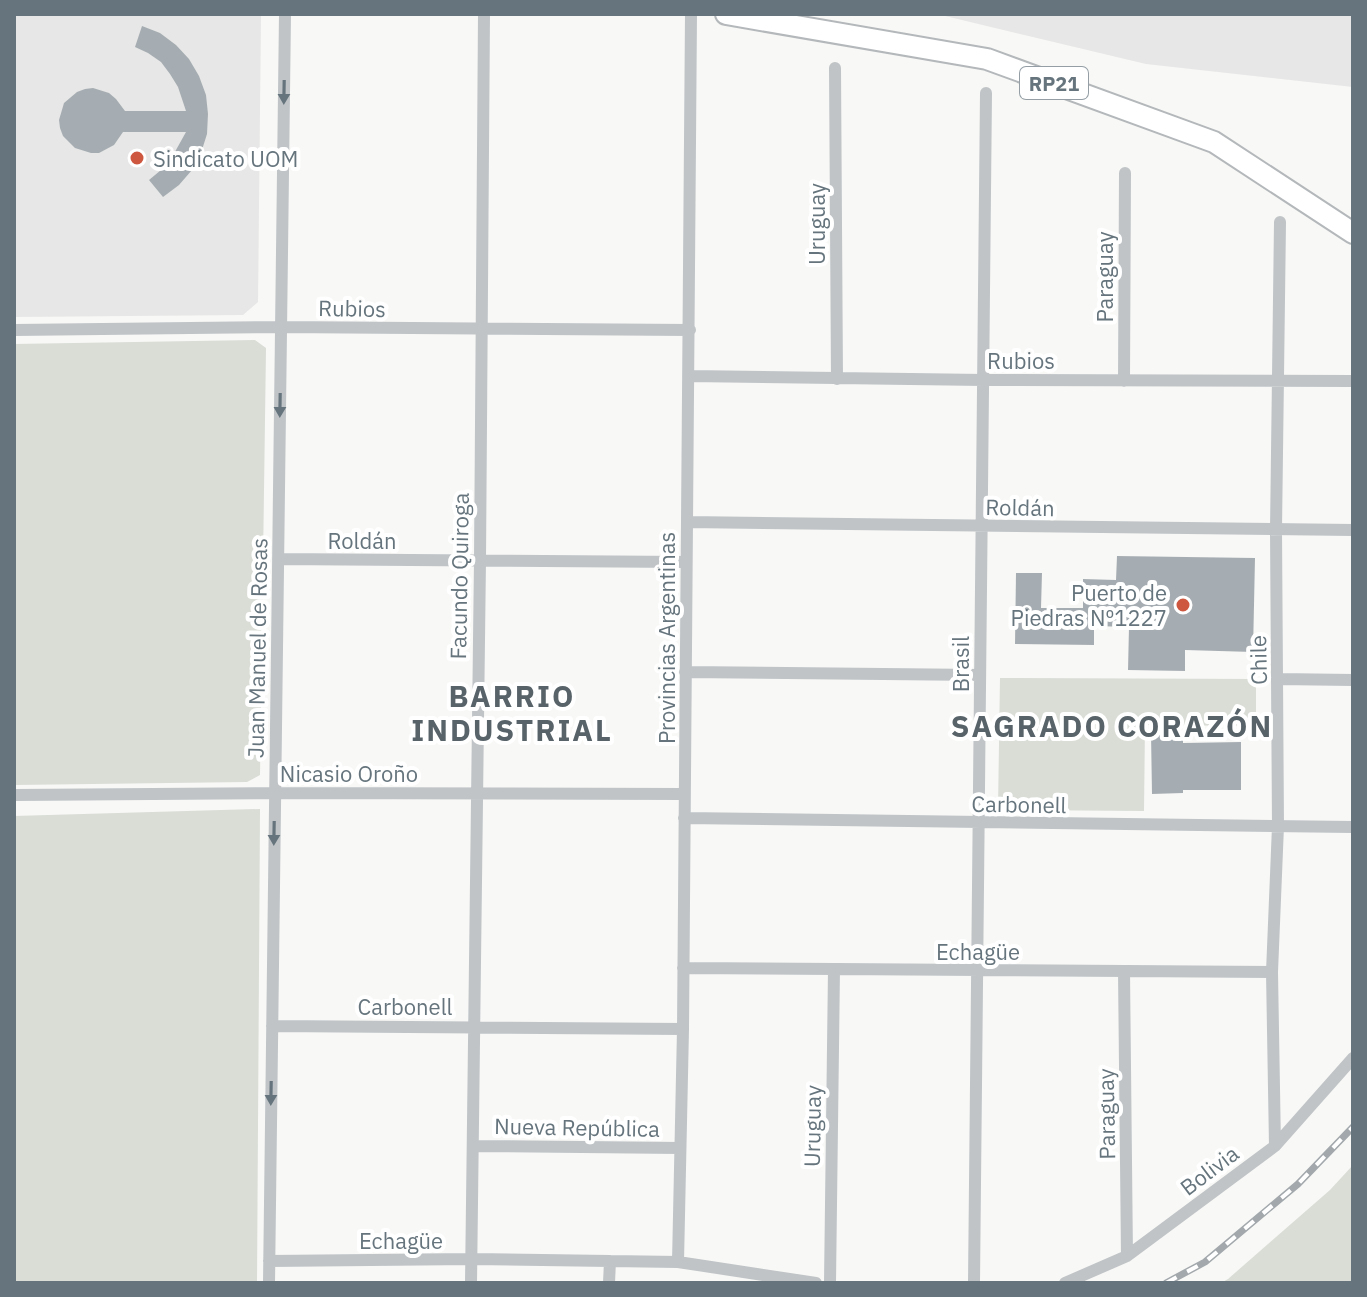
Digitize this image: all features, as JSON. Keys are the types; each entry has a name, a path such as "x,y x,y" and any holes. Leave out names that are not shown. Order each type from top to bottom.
{"main road":[{"name":"RP21","path":"726,14 987,59 1214,142 1353,233"}],"street":[{"name":"Juan Manuel de Rosas","path":"269,1283 285,14"},
{"name":"Facundo Quiroga","path":"471,1283 484,14"},
{"name":"Provincias Argentinas","path":"678,1262 683,1029 691,14"},
{"name":"Uruguay","path":"835,68 837,379"},
{"name":"Brasil","path":"974,1283 986,93"},
{"name":"Paraguay","path":"1124,381 1125,173"},
{"name":"Chile","path":"1275,1146 1272,972 1278,826 1276,530 1280,222"},
{"name":"Rubios","path":"14,330 281,327 690,330"},
{"name":"Rubios","path":"689,376 1353,381"},
{"name":"Roldán","path":"687,522 1353,530"},
{"name":"Roldán","path":"278,559 686,562"},
{"path":"685,672 980,675"},
{"path":"1278,679 1353,680"},
{"name":"Nicasio Oroño","path":"14,795 684,794"},
{"name":"Carbonell","path":"684,818 1353,827"},
{"name":"Echagüe","path":"683,968 1272,972"},
{"name":"Uruguay","path":"830,1283 834,969"},
{"name":"Paraguay","path":"1124,971 1127,1256"},
{"name":"Carbonell","path":"272,1026 683,1029"},
{"name":"Bolivia","path":"1065,1283 1127,1256 1275,1146 1353,1058"},
{"name":"Nueva República","path":"473,1146 680,1148"},
{"name":"Echagüe","path":"269,1261 472,1259 678,1262"},
{"path":"609,1283 610,1261"},
{"path":"678,1262 816,1283"}],"shaded area":[{"name":"Sindicato UOM","path":"14,14 261,14 258,302 243,315 14,317"},
{"path":"937,14 1353,14 1353,87 1146,64"},
{"path":"255,340 266,348 260,775 247,782 14,785 14,344"},
{"path":"1000,678 1256,679 1256,726 1145,725 1144,811 998,810"},
{"path":"260,809 257,1283 14,1283 14,816"},
{"path":"1353,1165 1353,1283 1221,1283 1330,1190"}],"building":[{"path":"142,26 160,33 189,59 206,95 207,134 201,153 192,170 163,197 149,180 171,159 186,132 123,132 114,145 99,153 91,153 75,148 63,136 59,120 64,103 77,92 93,88 109,93 125,111 186,111 178,87 161,62 135,47"},
{"name":"Puerto de Piedras Nº1227","path":"1117,556 1255,558 1253,652 1185,650 1185,671 1128,670 1129,627 1094,626 1094,645 1015,644 1016,573 1042,573 1041,608 1083,608 1083,579 1116,580"},
{"path":"1183,733 1183,743 1241,742 1241,790 1183,790 1183,793 1152,794 1151,734"}],"railway":[{"path":"1166,1283 1205,1262 1298,1184 1353,1127"}],"place":[{"name":"Sindicato UOM","path":"137,158"},
{"name":"Puerto de Piedras Nº1227","path":"1183,605"}],"district":[{"name":"BARRIO INDUSTRIAL","path":"512,712"},
{"name":"SAGRADO CORAZÓN","path":"1112,725"}]}
